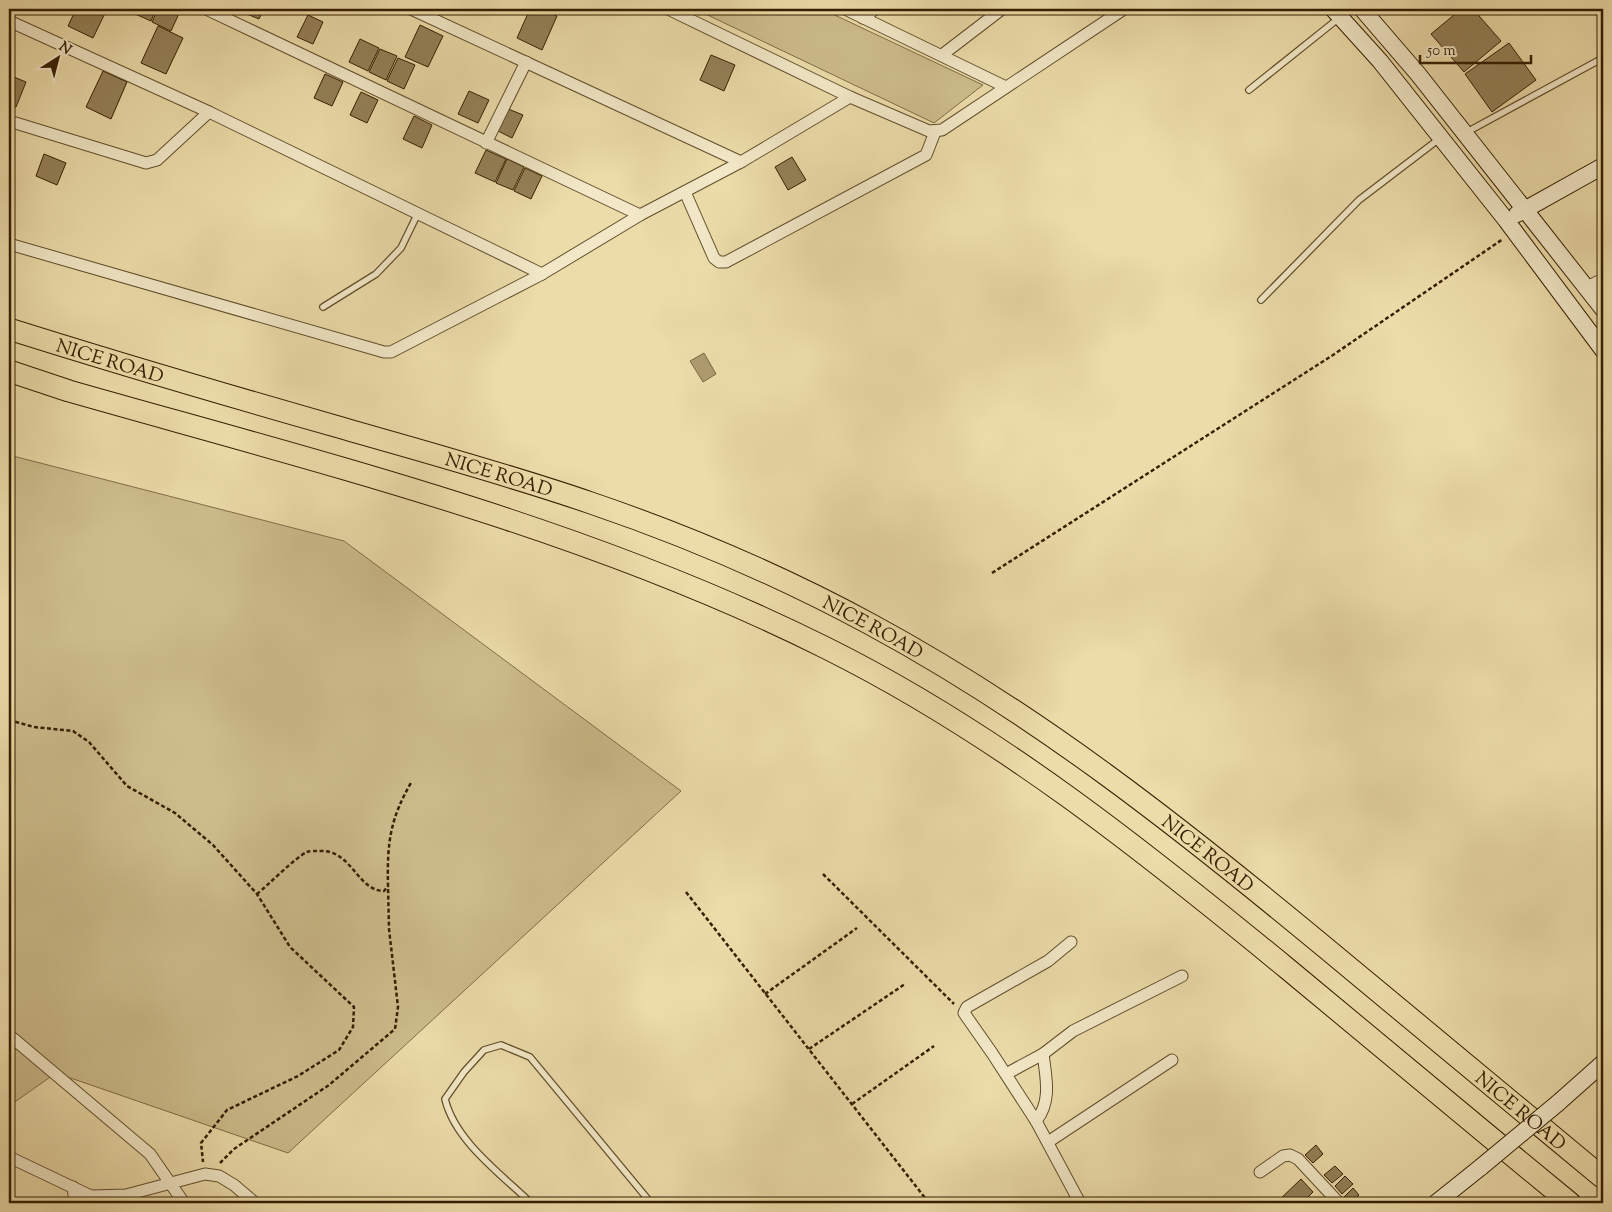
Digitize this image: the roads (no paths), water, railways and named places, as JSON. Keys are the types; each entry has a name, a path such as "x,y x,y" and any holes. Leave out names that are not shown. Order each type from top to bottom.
{"highway":[{"name":"NICE ROAD","path":"9,329 144,371 498,473 595,504 764,573 868,623 947,668 1040,727 1133,792 1220,861 1603,1178"},
{"name":"NICE ROAD","path":"9,371 69,391 353,472 614,555 826,648 969,730 1080,804 1168,870 1570,1203"},
{"path":"1568,1149 1603,1169"}],"main road":[{"path":"1362,9 1465,133 1603,309"},
{"path":"1337,13 1380,61 1510,225 1603,350"},
{"path":"1510,225 1526,209 1603,166"},
{"path":"1436,1203 1558,1103 1603,1063"}],"street":[{"path":"206,9 640,215"},
{"path":"411,9 741,162"},
{"path":"668,9 850,97 935,132 942,130 1124,9"},
{"path":"845,9 1006,88"},
{"path":"863,18 875,9"},
{"path":"942,55 1002,9"},
{"path":"9,21 210,112 542,274"},
{"path":"486,143 526,62"},
{"path":"9,244 384,352 401,348 542,274 640,215 741,162 850,97"},
{"path":"9,120 146,163 157,160 210,112"},
{"path":"685,192 714,258 719,262 726,262 926,155 935,132"},
{"path":"1587,287 1603,279"},
{"path":"1071,942 1048,961 967,1007 964,1014 1036,1121 1080,1203"},
{"path":"1006,1074 1044,1054 1074,1031 1182,976"},
{"path":"9,1034 150,1154 184,1203"},
{"path":"1036,1121 1045,1110 1044,1054"},
{"path":"1048,1142 1172,1060"},
{"path":"1260,1172 1283,1156 1290,1155 1298,1159 1339,1203"},
{"path":"9,1157 92,1196 129,1199 170,1184 209,1174 234,1185 255,1203"},
{"path":"73,1187 75,1203"}],"lane":[{"path":"1249,90 1337,13"},
{"path":"1465,133 1603,58"},
{"path":"1261,300 1359,200 1441,138"},
{"path":"323,307 376,274 401,248 418,214"},
{"path":"531,1203 475,1148 449,1115 445,1099 464,1072 484,1050 501,1045 530,1058 651,1203"}]}
